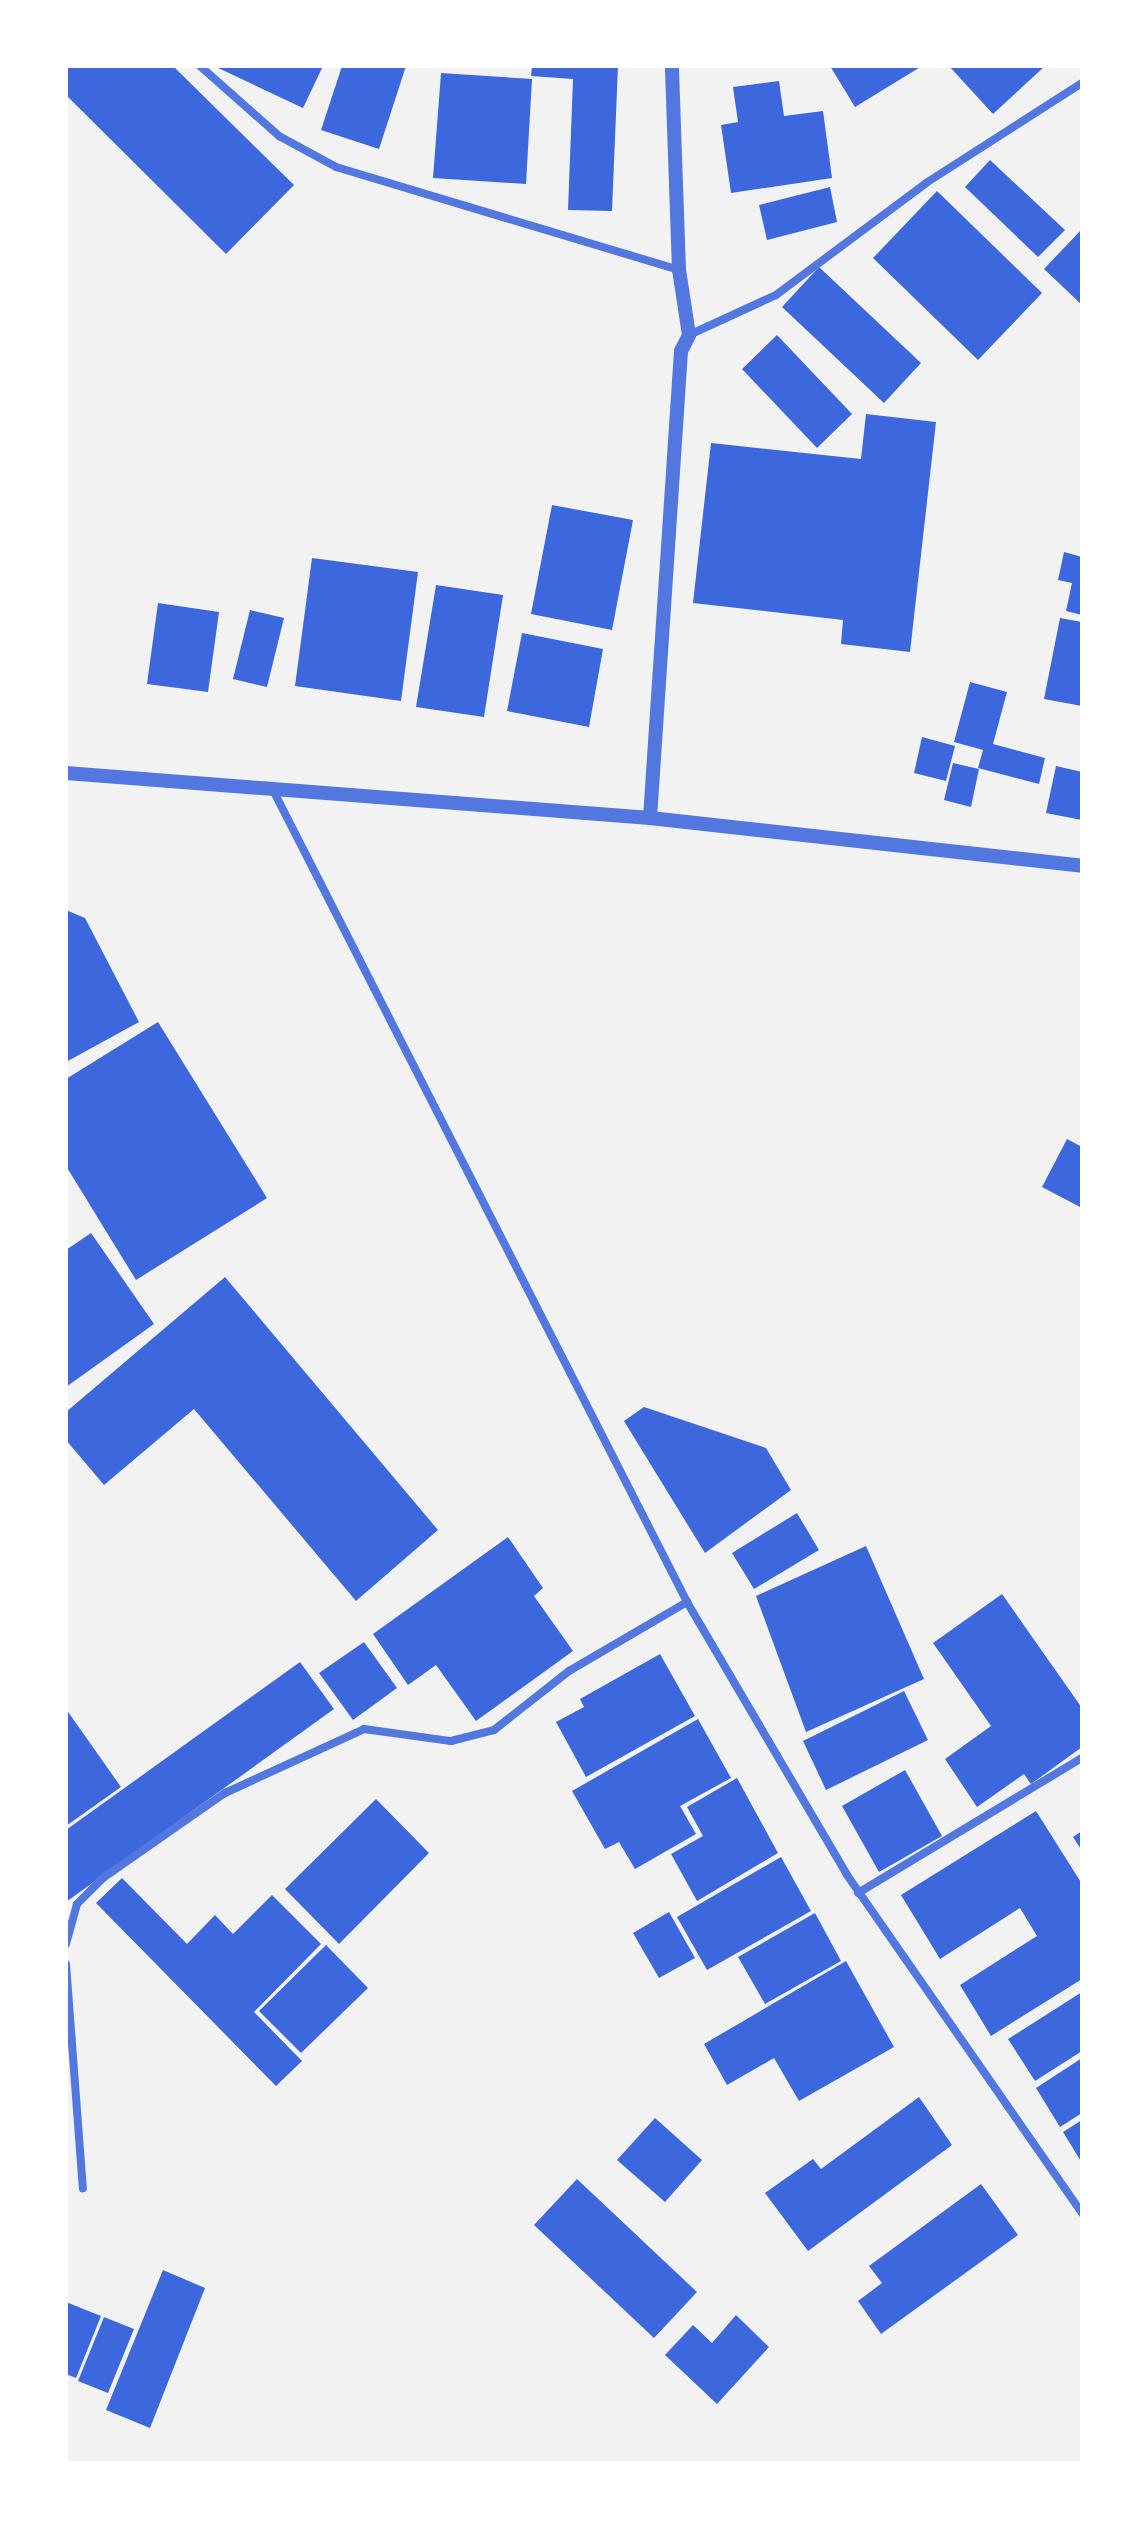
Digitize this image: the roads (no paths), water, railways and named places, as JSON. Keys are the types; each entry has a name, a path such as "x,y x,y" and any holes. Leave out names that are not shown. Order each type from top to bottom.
{"street":[{"path":"200,66 279,136 336,167 679,270"},
{"path":"650,818 681,351 689,335 679,270 672,66"},
{"path":"689,335 776,295 926,183 1082,83"},
{"path":"66,773 274,792 650,818 1082,866"},
{"path":"274,792 687,1602 858,1893 1082,2213"},
{"path":"66,1944 77,1904 103,1878 225,1793 364,1729 451,1741 494,1730 569,1671 687,1602"},
{"path":"858,1893 1082,1758"},
{"path":"66,1964 83,2188"}]}
